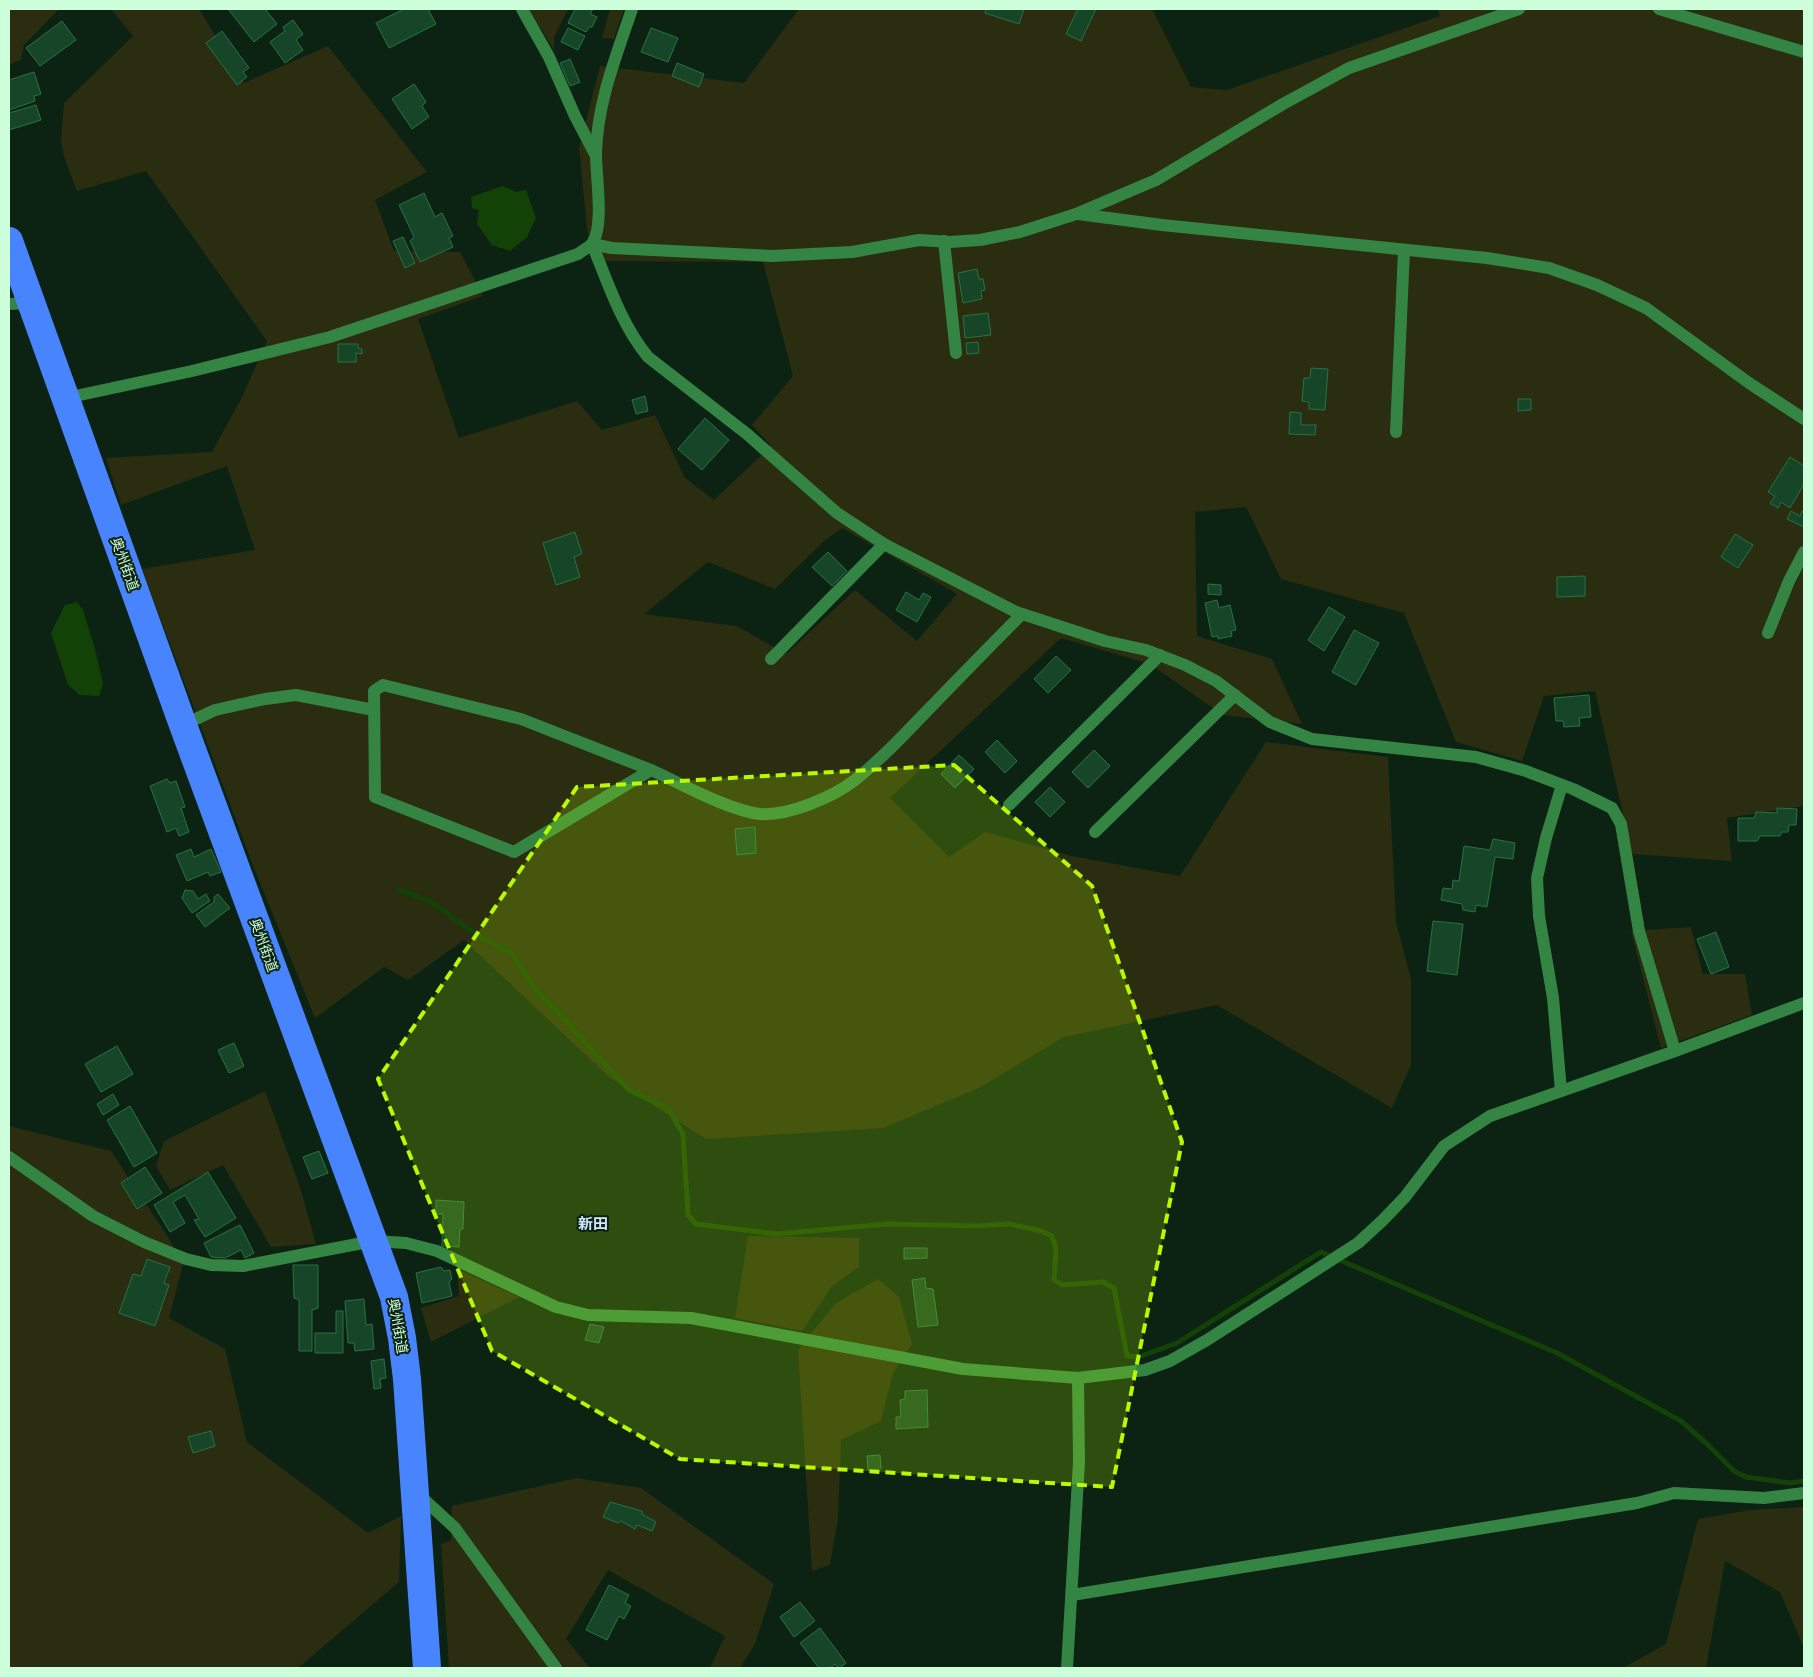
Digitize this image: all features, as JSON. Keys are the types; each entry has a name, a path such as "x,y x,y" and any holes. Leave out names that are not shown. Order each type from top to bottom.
{"highway":[{"name":"奥州街道","path":"9,241 20,303 66,398 183,725 394,1297 407,1379 427,1668"}],"street":[{"path":"522,9 549,57 575,116 596,156"},
{"path":"66,398 192,371 330,337 578,254 592,244 598,228 596,156 598,122 604,92 632,9"},
{"path":"592,244 612,248 772,256 852,252 919,240 980,240 1020,232 1076,214 1156,180 1283,104 1349,68 1519,9"},
{"path":"1659,9 1685,13 1804,52"},
{"path":"1076,214 1162,225 1487,258 1550,268 1598,285 1646,308 1749,383 1804,419"},
{"path":"944,241 956,354"},
{"path":"592,244 624,321 648,357 747,434 837,513 884,544 1022,614 1105,641 1146,650 1185,665 1216,681 1270,722 1312,739 1476,757 1526,771 1612,808 1621,824 1639,931 1675,1051"},
{"path":"1396,432 1404,250"},
{"path":"771,659 884,544"},
{"path":"1768,633 1789,581 1804,552"},
{"path":"651,770 514,852 375,797 374,691 383,685 521,719 651,770 730,806 759,814 777,814 798,808 829,795 854,781 881,757 1022,614"},
{"path":"1009,805 1160,656"},
{"path":"183,725 215,710 265,699 296,695 374,710"},
{"path":"1095,832 1235,695"},
{"path":"1561,1091 1553,998 1539,916 1537,878 1546,838 1562,785"},
{"path":"9,1157 93,1216 144,1242 186,1259 211,1265 243,1266 373,1241 406,1243 438,1251 556,1306 588,1315 691,1318 963,1369 1078,1378 1145,1370 1170,1361 1207,1340 1358,1242 1405,1197 1444,1146 1490,1116 1804,1003"},
{"path":"1067,1668 1079,1462 1078,1378"},
{"path":"414,1491 455,1528 556,1668"},
{"path":"1072,1595 1637,1503 1674,1493 1764,1498 1804,1493"}],"highlighted area":[{"path":"954,765 1092,886 1182,1142 1112,1487 680,1459 492,1351 378,1079 577,787"}],"shaded area":[{"path":"9,9 59,9 24,45 21,60 9,65"},
{"path":"111,9 199,9 244,83 328,46 427,172 375,200 394,251 460,252 483,296 418,319 459,438 577,401 602,430 655,415 685,478 714,500 771,446 752,425 793,376 763,262 592,261 579,148 600,66 744,83 799,9 1152,9 1191,87 1227,90 1440,16 1437,9 1804,9 1804,806 1727,818 1732,861 1632,854 1595,691 1544,696 1522,761 1456,742 1404,613 1281,579 1246,507 1195,512 1197,636 1272,659 1302,724 1223,715 1150,664 1061,638 890,798 949,857 985,832 1072,856 1180,876 1266,742 1388,757 1396,922 1411,979 1411,1065 1392,1108 1217,1005 1064,1037 979,1088 883,1128 706,1139 609,1077 464,940 408,980 384,967 315,1018 252,863 142,569 255,550 227,466 121,505 106,458 212,452 242,397 267,341 146,171 77,191 64,157 61,141 64,103 133,36","holes":["842,528 957,594 917,641 855,590 786,654 737,626 644,614 708,562 775,589 823,542"]},
{"path":"529,9 568,9 554,37 554,50"},
{"path":"610,9 624,9 614,39 602,38"},
{"path":"503,186 516,192 526,190 536,218 527,237 510,251 492,245 477,224 479,210 472,208 471,197"},
{"path":"77,602 83,610 95,649 103,684 99,696 80,695 68,685 51,633 65,605"},
{"path":"1691,927 1703,974 1745,974 1752,1015 1661,1048 1631,931"},
{"path":"265,1091 300,1187 316,1244 271,1247 223,1165 170,1190 156,1166 164,1141"},
{"path":"9,1126 111,1151 166,1234 183,1264 169,1318 225,1349 247,1442 368,1533 401,1516 399,1582 298,1668 9,1668"},
{"path":"748,1236 859,1238 859,1267 832,1286 802,1331 735,1318"},
{"path":"457,1269 519,1297 431,1342 421,1308 459,1296"},
{"path":"878,1279 899,1297 912,1344 893,1373 881,1421 841,1440 838,1518 830,1565 812,1571 798,1350 836,1303"},
{"path":"576,1478 641,1488 774,1584 755,1644 740,1668 710,1668 725,1636 608,1570 566,1639 590,1668 449,1668 441,1544 451,1540 452,1506"},
{"path":"1804,1507 1804,1648 1780,1592 1725,1561 1706,1668 1623,1668 1666,1644 1698,1519 1750,1510"}],"building":[{"path":"228,9 265,9 277,24 254,42"},
{"path":"404,9 428,9 436,24 389,48 376,23"},
{"path":"575,9 593,9 590,14 597,17 592,27 589,27 586,32 568,23"},
{"path":"986,9 1024,9 1019,24 985,13"},
{"path":"1078,9 1096,9 1081,41 1066,34"},
{"path":"293,20 303,34 296,40 303,50 285,63 270,42 285,31 283,27"},
{"path":"62,21 76,40 40,66 26,48"},
{"path":"568,28 585,36 578,50 561,42"},
{"path":"651,28 678,38 668,62 641,52"},
{"path":"222,31 249,68 243,72 247,77 237,85 206,43"},
{"path":"570,59 580,82 570,86 560,63"},
{"path":"677,63 704,74 699,87 672,76"},
{"path":"34,72 41,94 34,96 35,101 9,110 9,80"},
{"path":"414,84 426,102 422,106 429,117 412,129 392,99"},
{"path":"36,105 41,120 9,130 9,113"},
{"path":"424,193 435,217 442,213 453,236 449,238 453,247 420,262 410,241 414,237 399,205"},
{"path":"403,237 415,263 405,268 393,241"},
{"path":"977,269 979,279 983,279 985,290 981,291 982,299 963,303 958,273"},
{"path":"988,313 991,335 965,338 963,316"},
{"path":"978,342 979,353 967,354 966,343"},
{"path":"338,344 358,344 358,348 362,349 362,354 356,353 356,362 338,362"},
{"path":"1311,368 1328,369 1325,410 1309,409 1309,402 1302,401 1304,378 1310,378"},
{"path":"645,396 648,411 636,414 632,400"},
{"path":"1518,399 1531,399 1531,410 1518,411"},
{"path":"1290,412 1301,413 1301,425 1316,425 1315,435 1289,434"},
{"path":"705,418 729,440 702,470 678,449"},
{"path":"1790,457 1804,466 1804,484 1790,508 1781,502 1778,508 1770,503 1775,496 1768,492"},
{"path":"1791,511 1800,516 1802,511 1804,512 1804,527 1787,519"},
{"path":"575,532 582,554 574,557 580,577 556,585 543,543"},
{"path":"1735,534 1753,545 1738,568 1721,557"},
{"path":"828,552 847,571 832,586 812,567"},
{"path":"1585,576 1585,596 1557,597 1557,577"},
{"path":"1208,584 1221,585 1221,595 1208,594"},
{"path":"906,592 919,600 923,593 931,597 917,622 896,610"},
{"path":"1217,600 1219,608 1230,605 1236,630 1231,631 1232,636 1218,639 1218,636 1212,637 1205,603"},
{"path":"1329,607 1345,617 1324,651 1308,640"},
{"path":"1354,630 1379,643 1356,685 1332,672"},
{"path":"1056,656 1071,670 1048,693 1034,679"},
{"path":"1589,695 1591,717 1579,718 1580,726 1564,727 1563,721 1556,721 1554,698"},
{"path":"997,740 1017,761 1005,773 985,752"},
{"path":"1094,750 1110,766 1088,788 1072,772"},
{"path":"959,755 974,769 955,788 941,774"},
{"path":"167,779 170,783 176,781 185,807 181,808 189,832 179,836 176,828 167,832 150,786"},
{"path":"1050,787 1065,802 1050,817 1035,802"},
{"path":"1777,808 1797,809 1796,825 1789,825 1788,832 1782,832 1780,836 1760,836 1757,841 1738,841 1738,818 1754,818 1756,812 1777,813"},
{"path":"755,827 756,853 737,855 735,829"},
{"path":"1493,839 1515,843 1513,859 1495,857 1487,907 1476,905 1475,912 1463,910 1462,904 1441,900 1443,888 1452,889 1453,880 1459,881 1464,846 1490,850"},
{"path":"191,849 194,857 211,849 221,872 210,876 208,872 187,881 176,855"},
{"path":"185,890 193,891 198,899 206,894 210,901 192,913 182,898"},
{"path":"218,894 230,908 205,927 196,915 214,902 214,897"},
{"path":"1433,921 1463,924 1457,975 1427,971"},
{"path":"1716,932 1729,967 1711,974 1697,939"},
{"path":"234,1043 244,1066 229,1073 218,1050"},
{"path":"117,1046 133,1074 101,1092 85,1064"},
{"path":"113,1094 119,1105 103,1115 97,1104"},
{"path":"130,1106 157,1153 134,1167 107,1120"},
{"path":"319,1151 328,1173 312,1179 303,1157"},
{"path":"145,1167 162,1193 137,1209 121,1183"},
{"path":"208,1172 236,1218 205,1237 194,1220 199,1219 185,1195 173,1202 185,1223 170,1232 154,1205"},
{"path":"436,1200 464,1202 463,1229 460,1229 459,1247 442,1246 443,1214 436,1214"},
{"path":"240,1225 254,1253 245,1258 241,1250 225,1258 211,1257 204,1243"},
{"path":"904,1248 927,1248 927,1258 904,1259"},
{"path":"147,1259 170,1267 164,1283 169,1285 155,1326 119,1313 133,1274 141,1276"},
{"path":"293,1265 318,1265 318,1308 312,1310 312,1351 299,1351 299,1300 294,1298"},
{"path":"441,1267 444,1271 450,1270 452,1279 449,1282 452,1296 422,1303 416,1273"},
{"path":"925,1278 926,1288 933,1289 938,1325 918,1327 912,1280"},
{"path":"364,1299 366,1325 372,1324 374,1349 355,1351 354,1343 348,1343 345,1301"},
{"path":"336,1311 343,1311 343,1353 315,1353 315,1333 336,1333"},
{"path":"590,1324 604,1327 599,1343 585,1340"},
{"path":"384,1359 386,1378 380,1379 381,1388 374,1389 371,1361"},
{"path":"927,1390 928,1427 896,1429 896,1417 901,1417 900,1400 905,1399 905,1391"},
{"path":"211,1431 215,1446 193,1453 188,1437"},
{"path":"880,1455 881,1469 868,1470 867,1456"},
{"path":"610,1502 642,1511 642,1514 656,1522 652,1531 637,1525 635,1529 621,1521 618,1523 603,1517"},
{"path":"609,1585 629,1595 625,1603 631,1606 624,1619 619,1616 607,1640 586,1630"},
{"path":"800,1602 815,1621 794,1637 780,1617"},
{"path":"820,1628 846,1663 840,1668 835,1664 830,1668 819,1668 800,1643"}],"waterway":[{"path":"399,889 433,903 473,932 512,954 538,993 629,1090 668,1108 683,1134 688,1215 696,1224 777,1234 887,1224 977,1226 1009,1224 1041,1231 1052,1236 1056,1249 1054,1280 1062,1285 1103,1282 1114,1288 1127,1356 1138,1357 1177,1343 1321,1252 1557,1353 1681,1421 1734,1471 1746,1477 1790,1483 1804,1481"}],"district":[{"name":"新田","path":"593,1223"}]}
